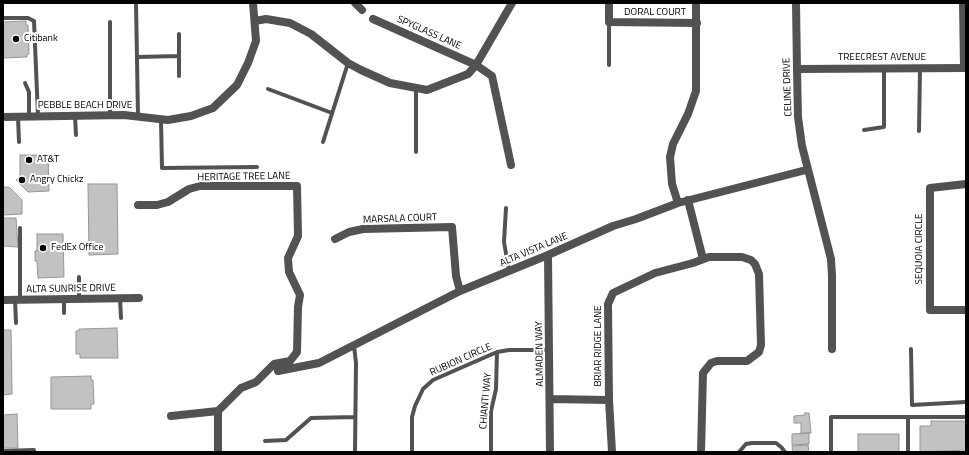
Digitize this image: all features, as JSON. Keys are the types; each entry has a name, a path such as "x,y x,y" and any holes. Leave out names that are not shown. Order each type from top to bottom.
{"street":[{"name":"PEBBLE BEACH DRIVE","path":"3,117 110,115 178,119 213,108 234,89 246,69 256,41 253,3"},
{"path":"355,3 362,10"},
{"path":"255,21 278,20 302,28 327,45 348,63 390,83 427,90 468,74 476,65 512,3"},
{"path":"609,3 609,22"},
{"path":"678,203 672,184 670,157 673,144 688,114 696,91 696,3"},
{"name":"CELINE DRIVE","path":"796,3 799,132 806,170 831,259 832,349"},
{"path":"963,3 965,68"},
{"name":"SPYGLASS LANE","path":"373,19 476,65 492,76 512,165"},
{"name":"DORAL COURT","path":"609,22 696,23"},
{"name":"TREECREST AVENUE","path":"797,68 965,68"},
{"name":"ALTA VISTA LANE","path":"278,371 319,363 460,291 548,255 613,226 688,200 806,170"},
{"name":"SEQUOIA CIRCLE","path":"966,184 930,188 930,310 966,310"},
{"name":"HERITAGE TREE LANE","path":"138,205 157,205 168,202 189,188 200,186 297,186 298,236 288,258 289,272 300,295 298,307 297,352 290,361 274,364 256,382 241,388 218,411"},
{"path":"688,200 703,259"},
{"name":"MARSALA COURT","path":"335,239 349,232 364,229 452,227 456,276 460,291"},
{"name":"ALMADEN WAY","path":"548,255 550,452"},
{"name":"BRIAR RIDGE LANE","path":"612,452 609,400 608,304 613,293 655,273 712,256 742,257 751,260 755,264 759,274 761,345 759,352 747,361 717,361 711,363 704,373 701,452"},
{"name":"ALTA SUNRISE DRIVE","path":"3,300 139,298"},
{"name":"BRIAR RIDGE LANE","path":"550,399 609,400"},
{"path":"171,416 218,411 218,452"}],"lane":[{"path":"136,3 138,116"},
{"path":"3,18 28,18 34,21 38,116"},
{"path":"110,22 110,115"},
{"path":"609,22 609,65"},
{"path":"179,34 179,76"},
{"path":"137,57 179,56"},
{"path":"323,142 348,63"},
{"path":"864,130 884,127 884,68"},
{"path":"919,131 920,68"},
{"path":"25,83 29,92 29,116"},
{"path":"416,88 416,152"},
{"path":"268,89 332,113"},
{"path":"75,116 76,135"},
{"path":"18,117 19,142"},
{"path":"161,119 162,168 257,167"},
{"path":"506,208 504,242 509,271"},
{"path":"16,323 20,228"},
{"path":"78,277 79,299"},
{"path":"120,298 121,318"},
{"path":"64,299 64,314"},
{"path":"354,346 356,363 355,452"},
{"path":"911,349 912,405 966,402"},
{"name":"RUBION CIRCLE","path":"412,452 412,417 415,406 423,389 439,376 497,352 509,350 550,350"},
{"name":"CHIANTI WAY","path":"491,452 491,411 496,389 497,352"},
{"path":"265,441 286,440 311,418 355,417"},
{"path":"831,452 831,417 966,417"},
{"path":"908,418 908,452"},
{"path":"739,452 742,447 749,443 773,443 781,447 784,452"},
{"path":"3,451 34,450"}],"building":[{"name":"Citibank","path":"26,21 26,25 28,25 29,54 27,54 27,57 3,58 3,22"},
{"path":"20,155 48,155 49,191 28,192 16,180 20,177"},
{"path":"88,184 117,184 118,254 89,255"},
{"path":"3,187 9,187 22,200 22,214 3,215"},
{"path":"3,218 16,218 18,247 3,246"},
{"path":"37,234 63,234 64,277 38,278 37,261 35,261 35,251 37,251"},
{"path":"117,328 118,358 80,358 80,354 76,354 76,331 79,331 79,329"},
{"path":"3,330 11,330 12,394 3,395"},
{"path":"91,376 91,380 93,380 94,404 91,404 91,409 51,409 51,377"},
{"path":"805,413 809,413 811,433 801,433 801,423 794,423 794,416 805,415"},
{"path":"17,414 18,448 3,448 3,415"},
{"path":"931,421 966,421 966,450 920,452 920,426 931,426"},
{"path":"809,433 809,444 792,445 792,434"},
{"path":"858,434 899,434 899,452 858,452"},
{"path":"808,445 809,452 793,452 792,446"}],"place":[{"name":"Citibank","path":"16,39"},
{"name":"AT&T","path":"29,160"},
{"name":"Angry Chickz","path":"22,180"},
{"name":"FedEx Office","path":"43,248"}]}
